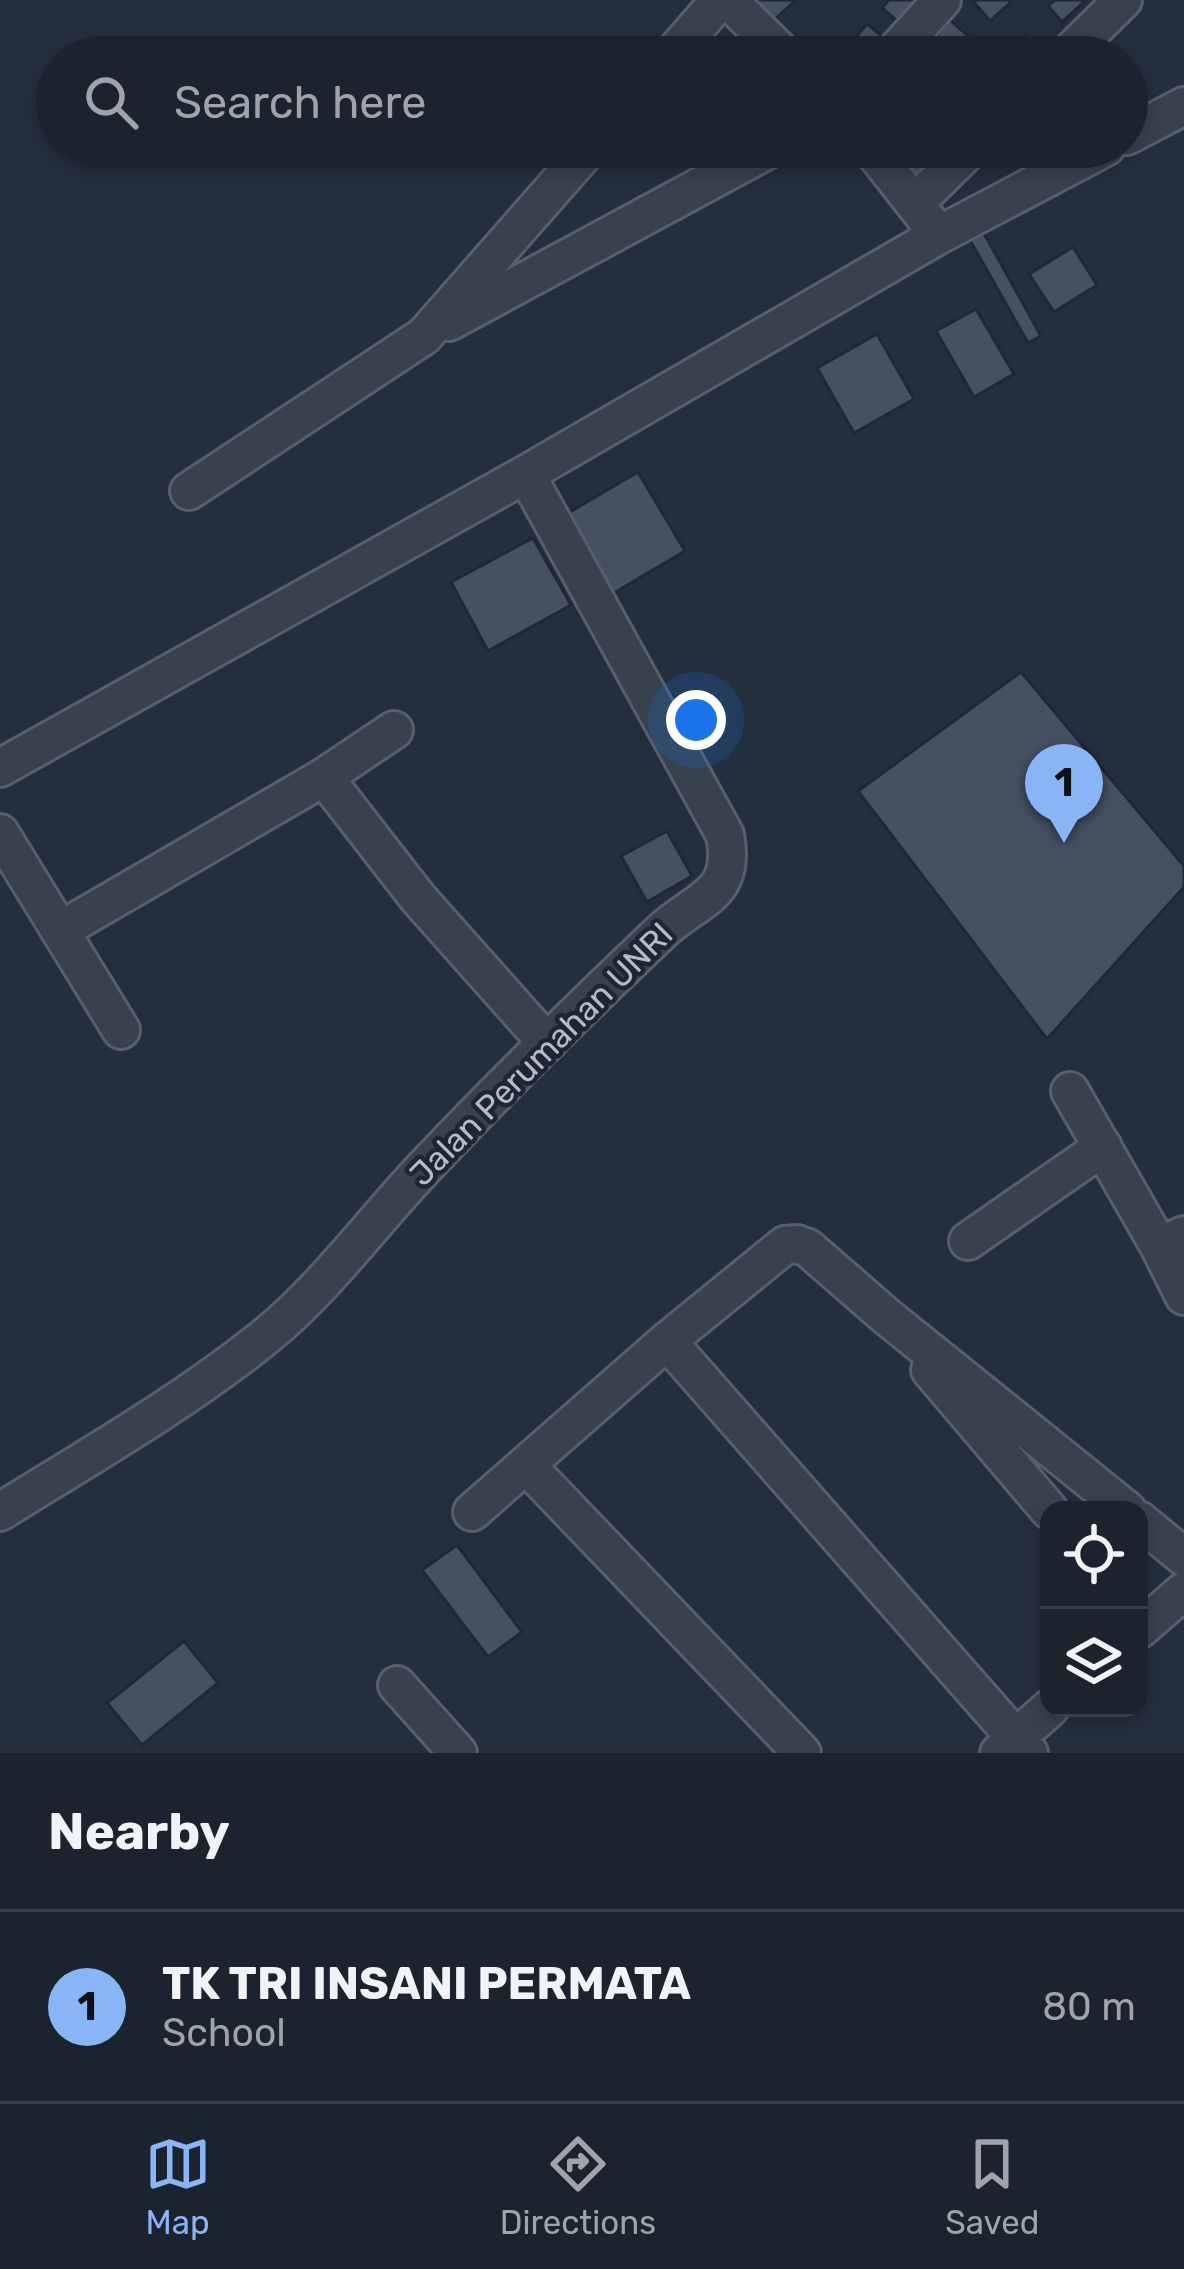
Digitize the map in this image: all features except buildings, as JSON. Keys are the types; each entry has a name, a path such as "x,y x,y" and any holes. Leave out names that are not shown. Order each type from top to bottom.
{"street":[{"path":"690,36 724,0 763,36"},
{"path":"909,36 942,0"},
{"path":"1086,36 1123,0"},
{"path":"1148,127 1182,112"},
{"path":"424,336 572,168"},
{"path":"189,491 424,336 734,168"},
{"path":"887,168 939,235"},
{"path":"915,203 951,168"},
{"path":"0,768 526,474 939,235 1066,168"},
{"name":"Jalan Perumahan UNRI","path":"0,1512 182,1396 272,1331 547,1043 667,926 720,887 729,856 725,835 526,474"},
{"path":"61,930 324,777 394,730"},
{"path":"324,777 418,898 547,1043"},
{"path":"0,833 122,1030"},
{"path":"1070,1091 1103,1147 1172,1240 1184,1296"},
{"path":"968,1241 1103,1147"},
{"path":"472,1512 668,1341 791,1243 808,1248 1116,1501"},
{"path":"886,1316 1041,1501"},
{"path":"668,1341 1015,1748 1042,1717"},
{"path":"526,1465 802,1753"},
{"path":"1148,1527 1184,1557"},
{"path":"1148,1617 1184,1591"},
{"path":"397,1685 458,1753"}],"place":[{"name":"TK TRI INSANI PERMATA","path":"1064,843"}]}
